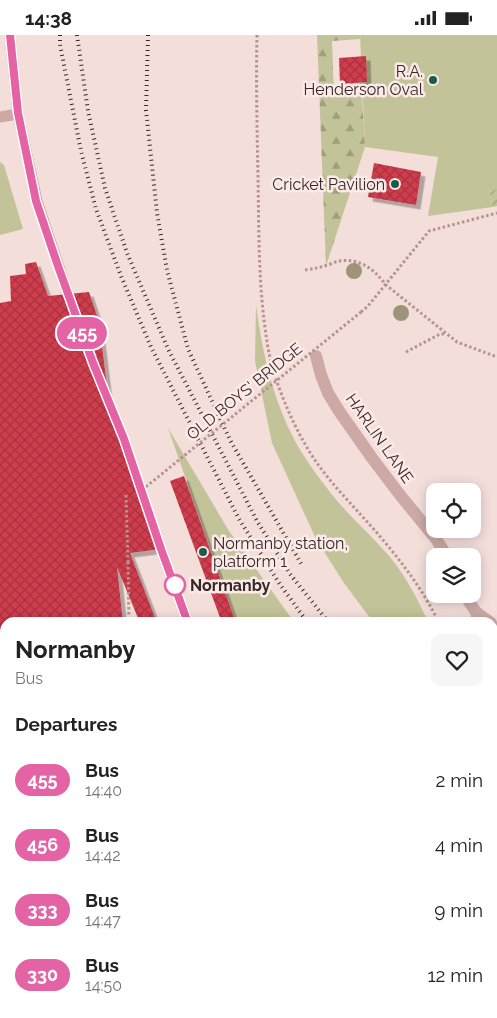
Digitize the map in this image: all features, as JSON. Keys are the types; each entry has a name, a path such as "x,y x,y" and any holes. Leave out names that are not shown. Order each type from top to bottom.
{"street":[{"name":"HARLIN LANE","path":"316,356 328,393 400,495 442,548"},
{"path":"469,603 478,617"}],"lane":[{"path":"10,35 18,113 36,201 68,295"},
{"path":"0,117 18,113"},
{"path":"161,549 186,617"}],"path":[{"name":"OLD BOYS' BRIDGE","path":"142,490 368,306 430,231 497,213"},
{"path":"305,270 326,266 339,261 353,261 366,265 378,273 386,285 458,343 497,357"},
{"path":"406,352 444,333 458,342 461,340 458,343"},
{"path":"126,495 130,617"}],"green space":[{"path":"317,35 360,35 360,39 332,41 334,95 362,94 365,147 326,266"},
{"name":"R.A. Henderson Oval","path":"360,35 497,35 497,189 489,192 493,207 428,216 438,157 365,147"},
{"path":"0,162 4,165 23,229 0,235"},
{"path":"497,189 497,206 493,207 489,192"},
{"path":"256,305 272,385 296,442 312,469 333,496 396,565 411,588 426,617 369,617 344,583 316,539 272,443 255,361"},
{"path":"168,428 229,531 290,617 234,617"}],"building":[{"path":"366,56 367,82 340,84 339,58"},
{"name":"Cricket Pavilion","path":"374,163 421,172 416,205 368,197"},
{"path":"36,262 48,296 89,292 99,322 109,403 161,549 130,553 155,617 138,617 117,567 122,617 0,617 0,303 11,301 10,276 26,274 25,264"},
{"name":"Normanby station, platform 1","path":"184,476 234,617 220,617 170,481"}],"railway":[{"path":"60,35 60,45 81,151 96,209 121,276 151,347 239,519 279,583 304,617"},
{"path":"77,35 88,111 105,188 127,253 168,349 257,521 290,574 324,617"},
{"path":"148,35 146,110 157,213 167,270 188,349 230,440 303,567"}],"bus line":[{"name":"455","path":"10,35 18,113 36,201 93,363 124,439 186,617"}],"place":[{"name":"R.A. Henderson Oval","path":"433,80"},
{"name":"Cricket Pavilion","path":"395,184"},
{"name":"Normanby station, platform 1","path":"203,552"},
{"name":"Normanby","path":"175,585"}]}
